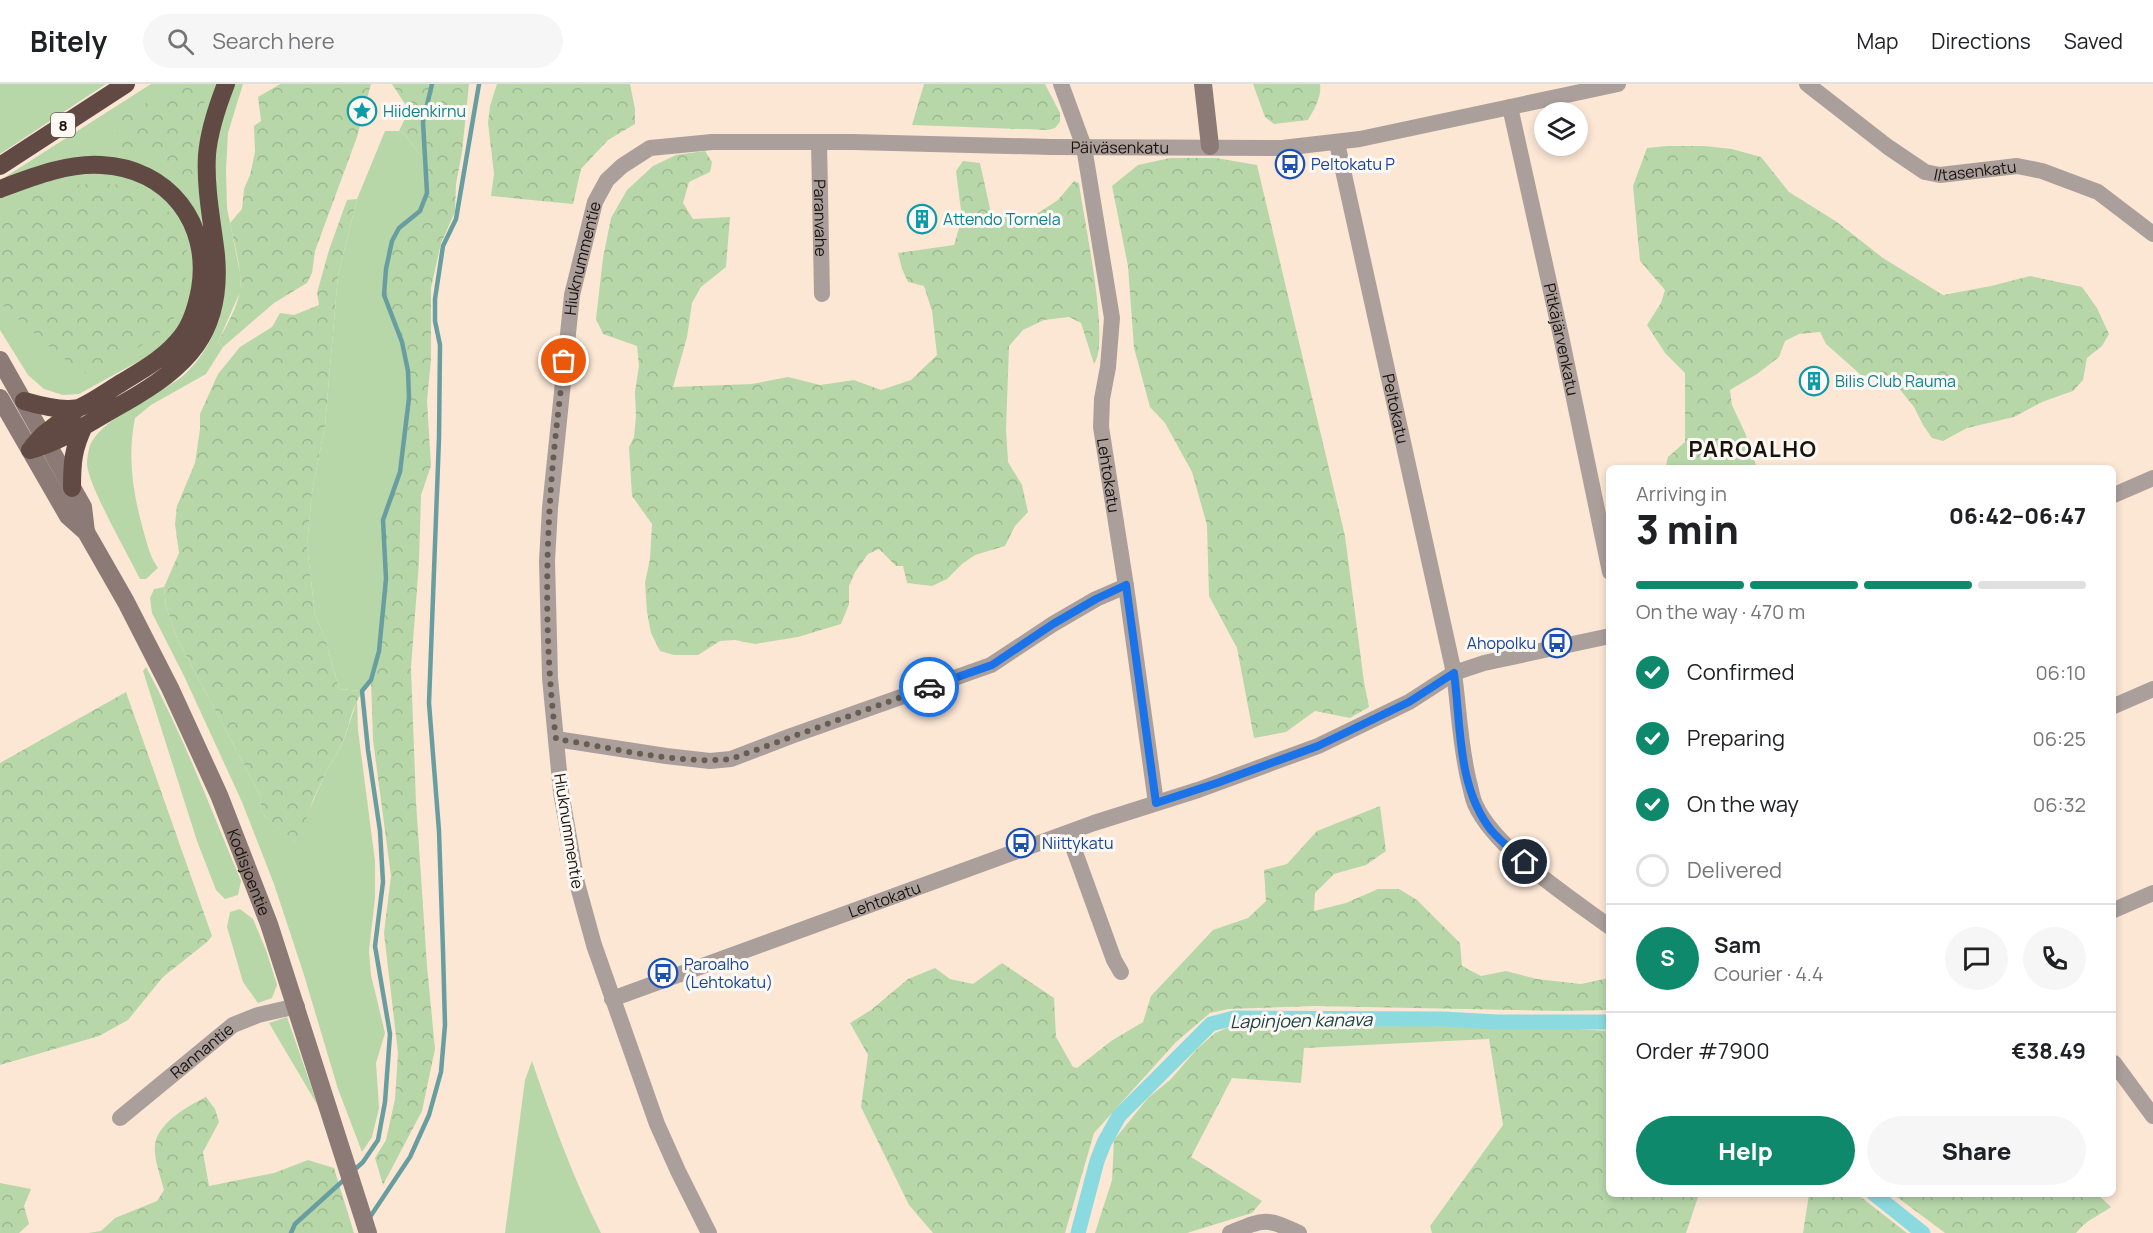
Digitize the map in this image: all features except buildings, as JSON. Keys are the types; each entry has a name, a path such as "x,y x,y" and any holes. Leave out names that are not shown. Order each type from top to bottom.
{"highway":[{"name":"8","path":"0,166 126,84"},
{"path":"30,450 46,440 84,426 149,389 191,354 203,335 212,311 216,284 207,153 211,128 226,84"},
{"path":"0,189 46,173 74,167 101,165 128,169 148,177 171,191 185,208 197,232 203,273 199,298 183,336 155,363 78,408 46,440"},
{"path":"24,401 42,406 78,408"},
{"path":"72,488 72,460 75,445 84,426"}],"street":[{"name":"Lehtokatu","path":"612,999 1160,801 1101,427 1112,318 1083,147 1061,84"},
{"path":"1203,84 1210,146"},
{"name":"Päiväsenkatu","path":"622,166 650,148 712,142 1282,148 1337,143 1618,84"},
{"name":"Iltasenkatu","path":"1807,84 1888,147 1925,172 1940,175 2017,166 2042,171 2098,192 2153,234"},
{"name":"Pitkäjärvenkatu","path":"1510,107 1606,553"},
{"name":"Paranvahe","path":"819,142 822,294"},
{"name":"Peltokatu","path":"1337,143 1454,673"},
{"name":"Hiuknummentie","path":"622,166 607,180 595,202 572,295 552,471 548,561 550,678 566,827 577,883 594,945 657,1124 709,1233"},
{"name":"Kodisjoentie","path":"0,360 83,507 86,532"},
{"name":"Kodisjoentie","path":"0,398 68,516 86,532 126,602 170,688 219,795 269,924 297,1006 368,1233"},
{"path":"2116,494 2153,478"},
{"path":"556,739 666,756 710,761 731,759 992,665 1053,624 1126,585"},
{"path":"1160,801 1318,746 1409,702 1454,673 1484,663 1606,637"},
{"path":"1454,673 1463,759 1475,803 1485,821 1516,854 1606,924"},
{"path":"2116,705 2153,689"},
{"path":"1068,834 1114,960 1121,972"},
{"path":"2116,909 2153,893"},
{"name":"Rannantie","path":"120,1118 233,1025 258,1015 297,1006"},
{"path":"2116,1067 2153,1116"},
{"path":"1230,1233 1258,1222 1275,1221 1299,1233"}],"green space":[{"path":"0,84 106,84 0,154"},
{"path":"151,84 218,84 203,226 194,209 130,162 7,180 5,177"},
{"path":"182,84 206,84 202,94 205,105 200,120 195,160 196,177 189,181 129,145 111,151 108,147 118,132 122,116"},
{"path":"235,84 243,84 228,133 226,170 227,208 240,273 240,292 218,342 223,347 206,374 151,405 135,418 131,447 134,490 148,547 158,568 146,579 140,579 94,487 87,463 88,452 94,438 103,428 184,375 202,354 215,330 224,291 224,271 215,161 220,127"},
{"path":"280,84 371,84 357,137 315,251 312,273 307,283 274,303 223,347 218,342 234,309 240,289 239,264 230,223 242,209 244,189 250,175 255,152 254,126 261,121 258,97"},
{"path":"392,84 469,84 462,152 456,184 455,212 441,243 431,288 431,359 427,401 431,466 421,495 419,562 411,668 416,802 435,1049 422,1111 383,1185 375,1158 386,1140 395,1099 398,1053 384,933 391,876 373,740 371,680 379,651 386,579 383,520 400,472 408,371 402,342 384,295 386,269 392,241 399,228 420,211 427,193 424,160 405,134 399,131 409,110"},
{"path":"497,84 630,84 635,109 635,124 608,140 581,169 573,204 491,196 494,174 488,123 490,106"},
{"path":"924,84 1045,84 1060,113 1060,122 1055,128 1048,130 912,125"},
{"path":"1253,84 1320,84 1320,93 1308,120 1274,124 1265,117"},
{"path":"385,131 399,131 405,134 424,160 427,193 420,211 399,228 384,295 402,342 408,371 409,398 400,472 383,520 386,579 379,651 371,680 362,691 339,689 324,635 315,615 307,545 312,492 325,425 338,275 357,199"},
{"path":"1704,146 1732,149 1761,157 1789,192 1837,222 1883,258 1943,295 2030,276 2082,287 2097,308 2109,334 2102,346 2087,358 2083,380 2073,391 2042,402 2014,417 1967,428 1943,441 1932,438 1914,407 1898,387 1880,378 1861,375 1826,344 1820,332 1799,334 1785,341 1779,357 1757,374 1730,390 1732,405 1756,465 1666,465 1668,457 1685,442 1685,373 1665,353 1647,325 1661,303 1665,290 1640,261 1633,186 1647,148"},
{"path":"705,151 712,162 710,172 689,182 683,203 693,219 730,217 726,267 701,287 692,303 687,337 673,387 752,384 788,377 820,385 854,380 881,390 911,380 937,355 932,311 924,286 908,282 898,253 954,245 962,218 956,171 963,161 980,163 991,213 1032,217 1058,200 1074,181 1079,183 1098,306 1098,351 1094,364 1081,323 1069,317 1044,320 1023,330 1009,346 1006,430 1008,462 1022,485 1028,512 1015,526 1005,546 975,555 947,579 932,586 907,583 903,566 896,566 879,549 868,554 855,572 849,586 849,604 841,624 798,637 755,644 735,640 720,641 698,655 674,655 660,651 651,633 645,583 650,559 652,524 632,496 629,447 634,437 636,416 635,392 639,366 637,346 603,334 596,319 603,258 611,218 627,190 653,166 676,155"},
{"path":"1170,158 1216,158 1257,165 1345,536 1369,707 1350,718 1315,711 1286,732 1254,738 1237,648 1209,596 1207,525 1192,472 1165,423 1150,407 1134,348 1128,266 1112,186 1138,165"},
{"path":"78,171 130,176 167,197 191,236 195,286 188,310 175,333 150,355 79,394 63,395 44,389 28,375 0,330 0,197"},
{"path":"96,183 137,186 166,207 187,245 185,291 171,325 103,372 89,375 60,356 1,304 0,210 46,191"},
{"path":"357,199 338,275 325,425 312,492 307,545 315,615 324,635 339,689 362,691 353,710 343,742 326,772 300,836 295,842 262,812 261,797 176,636 166,606 164,587 179,553 175,524 177,506 195,463 200,414 218,374 240,347 272,327 280,313 294,315 319,305 317,293 329,250 347,200"},
{"path":"164,587 166,606 176,636 261,797 262,812 295,842 326,772 343,742 357,701 358,730 375,861 375,898 369,951 371,975 385,1033 376,1063 379,1108 372,1137 362,1152 338,1089 274,884 242,802 185,678 152,613 150,598 154,589"},
{"path":"146,667 208,800 241,881 238,895 225,899 216,890 197,841 143,671"},
{"path":"126,692 212,936 163,977 128,1020 99,1036 0,1065 0,763"},
{"path":"1380,806 1386,851 1366,865 1334,874 1315,893 1314,911 1346,903 1378,889 1399,889 1417,900 1460,943 1462,966 1481,976 1506,971 1537,979 1581,984 1606,979 1606,1010 1315,1006 1228,1009 1210,1013 1176,1042 1094,1133 1065,1233 933,1233 909,1205 861,1107 868,1055 850,1023 871,1010 908,979 935,968 950,979 973,984 1002,963 1054,998 1056,1037 1073,1067 1077,1068 1111,1041 1143,1022 1151,996 1213,930 1248,918 1266,901 1264,870 1287,864 1317,831"},
{"path":"240,909 253,919 277,985 272,998 258,1003 243,982 227,927 230,912"},
{"path":"287,1017 318,1106 269,1023"},
{"path":"1298,1025 1544,1027 1606,1031 1606,1197 1698,1197 1686,1233 1432,1233 1430,1226 1503,1125 1489,1039 1304,1048 1301,1083 1232,1078 1191,1157 1262,1201 1252,1213 1187,1233 1095,1233 1112,1180 1114,1140 1148,1098 1171,1079 1197,1049 1215,1033 1227,1028"},
{"path":"532,1061 581,1191 601,1233 505,1233 525,1080"},
{"path":"206,1097 215,1109 219,1122 203,1152 209,1186 274,1173 308,1160 334,1168 354,1233 88,1233 101,1231 115,1218 157,1201 164,1190 155,1153 158,1134 180,1112"},
{"path":"0,1183 31,1189 24,1206 29,1224 19,1233 0,1233"},
{"path":"1809,1197 1861,1197 1907,1233 1803,1233"},
{"path":"1897,1197 2100,1197 2111,1207 2088,1221 2076,1233 1945,1233"}],"waterway":[{"path":"352,1172 363,1162 378,1140 385,1102 390,1034 375,946 383,882 380,831 362,691 371,680 379,651 386,579 383,520 400,472 409,398 408,371 402,342 384,295 386,269 392,241 399,228 420,211 427,193 423,122 432,84"},
{"path":"368,1220 410,1157 429,1115 441,1072 445,1025 443,951 439,831 429,703 439,438 440,345 435,321 435,299 443,246 456,219 479,84"},
{"name":"Lapinjoen kanava","path":"1078,1233 1097,1161 1119,1116 1211,1024 1234,1018 1606,1022"},
{"path":"291,1233 295,1224 346,1178"},
{"name":"Lapinjoen kanava","path":"1878,1197 1923,1233"}],"way so far":[{"path":"564,361 552,471 548,561 550,678 556,739 666,756 710,761 731,759 929,687"}],"place":[{"name":"Hiidenkirnu","path":"362,111"},
{"name":"Peltokatu P","path":"1290,164"},
{"name":"Attendo Tornela","path":"922,219"},
{"name":"Bilis Club Rauma","path":"1814,381"},
{"name":"Ahopolku","path":"1557,643"},
{"name":"Niittykatu","path":"1021,843"},
{"name":"Paroalho (Lehtokatu)","path":"663,973"}],"district":[{"name":"PAROALHO","path":"1753,449"}],"route":[{"path":"929,687 992,665 1053,624 1126,585 1156,803 1318,746 1409,702 1454,673 1463,759 1475,803 1492,831 1525,862"}]}
